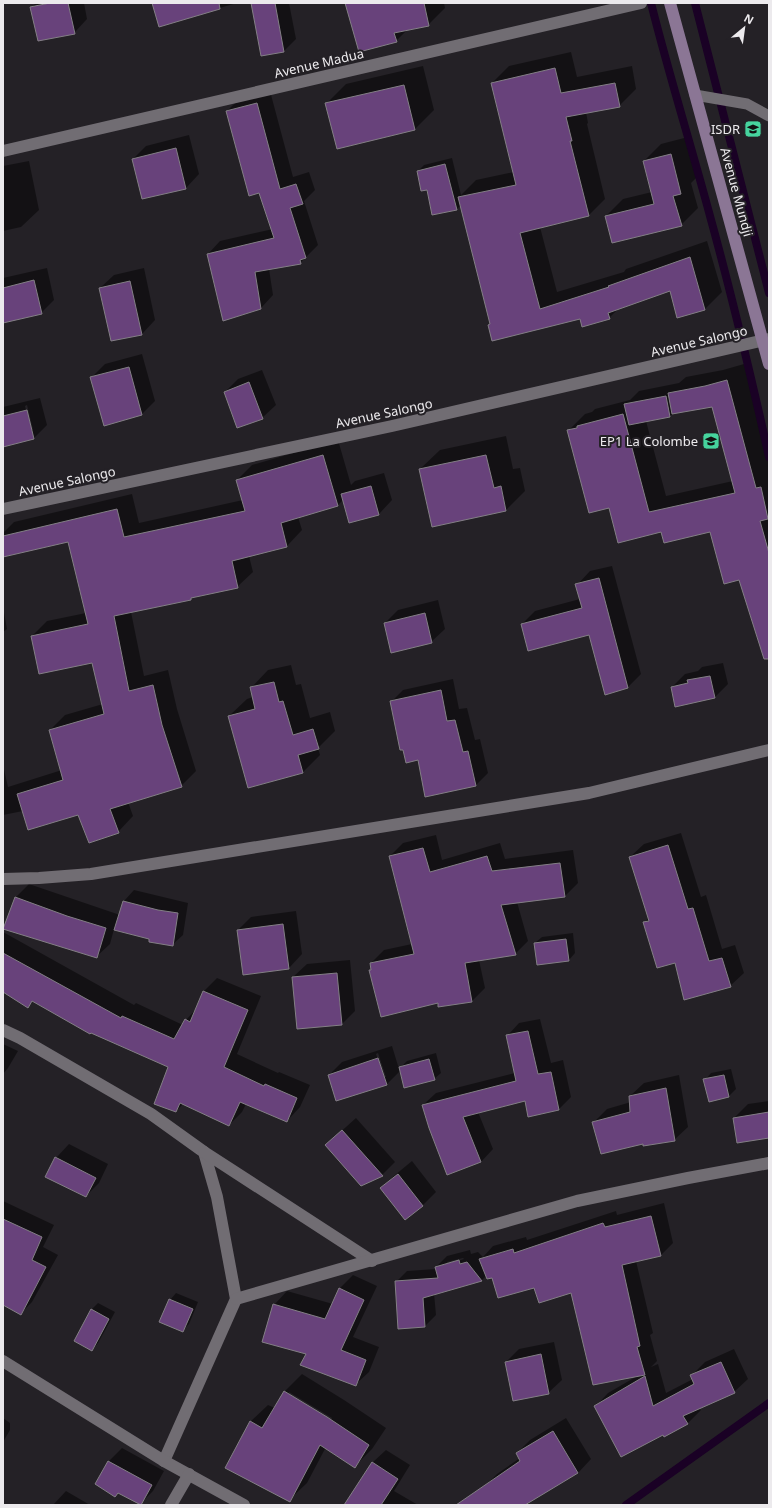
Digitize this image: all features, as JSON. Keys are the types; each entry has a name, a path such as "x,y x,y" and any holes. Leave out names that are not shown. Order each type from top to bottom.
{"street":[{"name":"Avenue Madua","path":"3,151 641,3"},
{"name":"Avenue Mundji","path":"670,3 766,339 769,364"},
{"name":"Avenue Salongo","path":"3,509 392,426 766,339"},
{"path":"3,879 91,874 589,793 769,750"},
{"path":"3,1030 20,1038 151,1114 204,1152 372,1261"},
{"path":"164,1460 236,1299 217,1197 204,1152"},
{"path":"236,1299 577,1201 769,1163"},
{"path":"3,1361 164,1460 244,1505"},
{"path":"171,1505 189,1474"}],"lane":[{"path":"696,95 747,104 769,116"}],"building":[{"path":"50,3 68,3 75,34 38,41 30,7"},
{"path":"152,3 219,3 220,9 159,27"},
{"path":"251,3 275,3 284,52 261,56"},
{"path":"345,3 424,3 429,26 394,33 397,42 359,52"},
{"path":"555,68 561,93 615,83 620,107 566,117 572,141 570,141 589,216 520,233 540,309 609,287 608,286 690,257 705,310 677,318 670,291 608,313 610,319 582,327 580,319 492,341 488,325 490,324 458,197 516,185 491,83"},
{"path":"404,85 415,130 337,149 325,103"},
{"path":"257,103 280,189 296,184 303,204 290,208 306,258 300,260 301,264 255,272 261,309 223,321 207,254 274,238 259,193 249,196 226,111"},
{"path":"176,148 186,189 142,199 132,159"},
{"path":"671,154 681,194 673,196 682,226 612,243 605,216 654,204 643,161"},
{"path":"445,164 457,210 432,215 427,190 421,191 417,171"},
{"path":"34,280 42,314 3,323 3,288"},
{"path":"130,281 142,335 111,341 99,288"},
{"path":"129,367 142,415 104,426 90,377"},
{"path":"727,380 756,488 761,487 768,519 760,521 769,553 769,659 764,659 739,580 724,584 710,532 664,543 661,532 618,543 609,508 589,513 567,430 623,414 649,512 735,493 712,407 672,414 668,393"},
{"path":"249,382 263,419 237,428 224,392"},
{"path":"666,396 670,417 629,425 624,404"},
{"path":"27,410 34,439 3,447 3,416"},
{"path":"323,455 338,506 281,523 287,547 232,561 238,588 191,598 191,600 114,616 129,691 153,685 162,725 182,787 110,809 119,833 89,843 78,815 28,830 17,794 63,780 49,730 104,714 92,663 39,674 31,636 88,624 68,542 3,557 3,536 117,509 124,537 245,511 236,480"},
{"path":"486,455 494,488 501,486 506,511 432,527 419,469"},
{"path":"371,486 379,515 349,523 341,494"},
{"path":"599,578 628,688 605,695 589,635 528,651 521,624 582,608 575,584"},
{"path":"425,613 432,643 391,653 384,623"},
{"path":"710,676 715,698 675,707 671,687 688,683 687,680"},
{"path":"274,682 279,702 283,701 293,735 313,729 319,749 298,755 303,773 248,788 228,716 255,709 250,687"},
{"path":"441,690 447,721 455,720 463,752 468,751 476,786 425,797 418,760 406,763 403,750 400,750 390,701"},
{"path":"668,845 688,909 693,908 709,961 722,958 731,987 684,1000 675,963 657,968 643,922 649,921 629,857"},
{"path":"423,848 430,872 487,856 492,871 560,863 565,897 501,905 516,955 465,963 472,1002 438,1007 438,1003 381,1017 369,970 371,970 370,963 414,954 389,856"},
{"path":"15,897 67,916 106,928 97,958 3,929"},
{"path":"123,901 158,910 178,913 173,946 149,942 149,939 114,930"},
{"path":"283,924 289,969 243,975 237,930"},
{"path":"566,939 569,961 537,965 534,943"},
{"path":"3,953 121,1018 122,1016 174,1039 185,1019 190,1022 203,991 248,1010 224,1067 264,1086 265,1084 297,1098 287,1122 240,1102 229,1126 180,1103 176,1112 154,1104 168,1067 91,1033 90,1034 32,1001 28,1008 3,992"},
{"path":"337,973 342,1025 297,1029 292,977"},
{"path":"528,1031 538,1074 551,1072 559,1110 528,1117 525,1101 463,1117 481,1162 447,1175 422,1105 516,1081 506,1035"},
{"path":"378,1058 387,1085 336,1101 328,1075"},
{"path":"429,1059 435,1080 404,1088 399,1067"},
{"path":"724,1075 729,1097 709,1102 703,1079"},
{"path":"666,1088 675,1141 643,1146 643,1144 601,1154 592,1122 630,1112 629,1096"},
{"path":"769,1112 769,1138 737,1143 733,1118"},
{"path":"342,1130 383,1176 361,1186 325,1145"},
{"path":"55,1157 96,1178 86,1197 45,1177"},
{"path":"398,1174 423,1206 405,1220 380,1188"},
{"path":"651,1216 661,1256 622,1265 640,1346 637,1347 645,1375 593,1385 571,1293 539,1303 534,1288 498,1298 492,1278 487,1279 479,1259 513,1249 514,1253 603,1223 605,1227"},
{"path":"3,1219 42,1237 32,1260 46,1267 21,1315 3,1305"},
{"path":"459,1260 460,1264 467,1262 482,1281 423,1298 425,1327 398,1329 395,1281 438,1278 435,1267"},
{"path":"339,1288 364,1300 341,1350 366,1360 356,1386 300,1365 306,1354 262,1342 273,1304 325,1319"},
{"path":"169,1299 193,1309 183,1332 159,1322"},
{"path":"91,1309 109,1319 92,1351 74,1341"},
{"path":"541,1354 549,1394 513,1401 505,1362"},
{"path":"721,1362 735,1393 683,1416 688,1424 621,1457 594,1406 645,1376 653,1406 694,1384 690,1375"},
{"path":"284,1391 369,1445 355,1468 320,1445 290,1502 225,1468 250,1421 262,1428"},
{"path":"553,1431 578,1473 525,1505 456,1505 520,1461 516,1453"},
{"path":"108,1461 152,1485 141,1505 118,1493 115,1497 95,1484"},
{"path":"372,1462 398,1479 381,1505 344,1505"}],"waterway":[{"path":"651,3 726,276 769,457"},
{"path":"695,3 769,293"},
{"path":"626,1505 769,1403"}],"place":[{"name":"ISDR","path":"753,129"},
{"name":"EP1 La Colombe","path":"711,441"}]}
